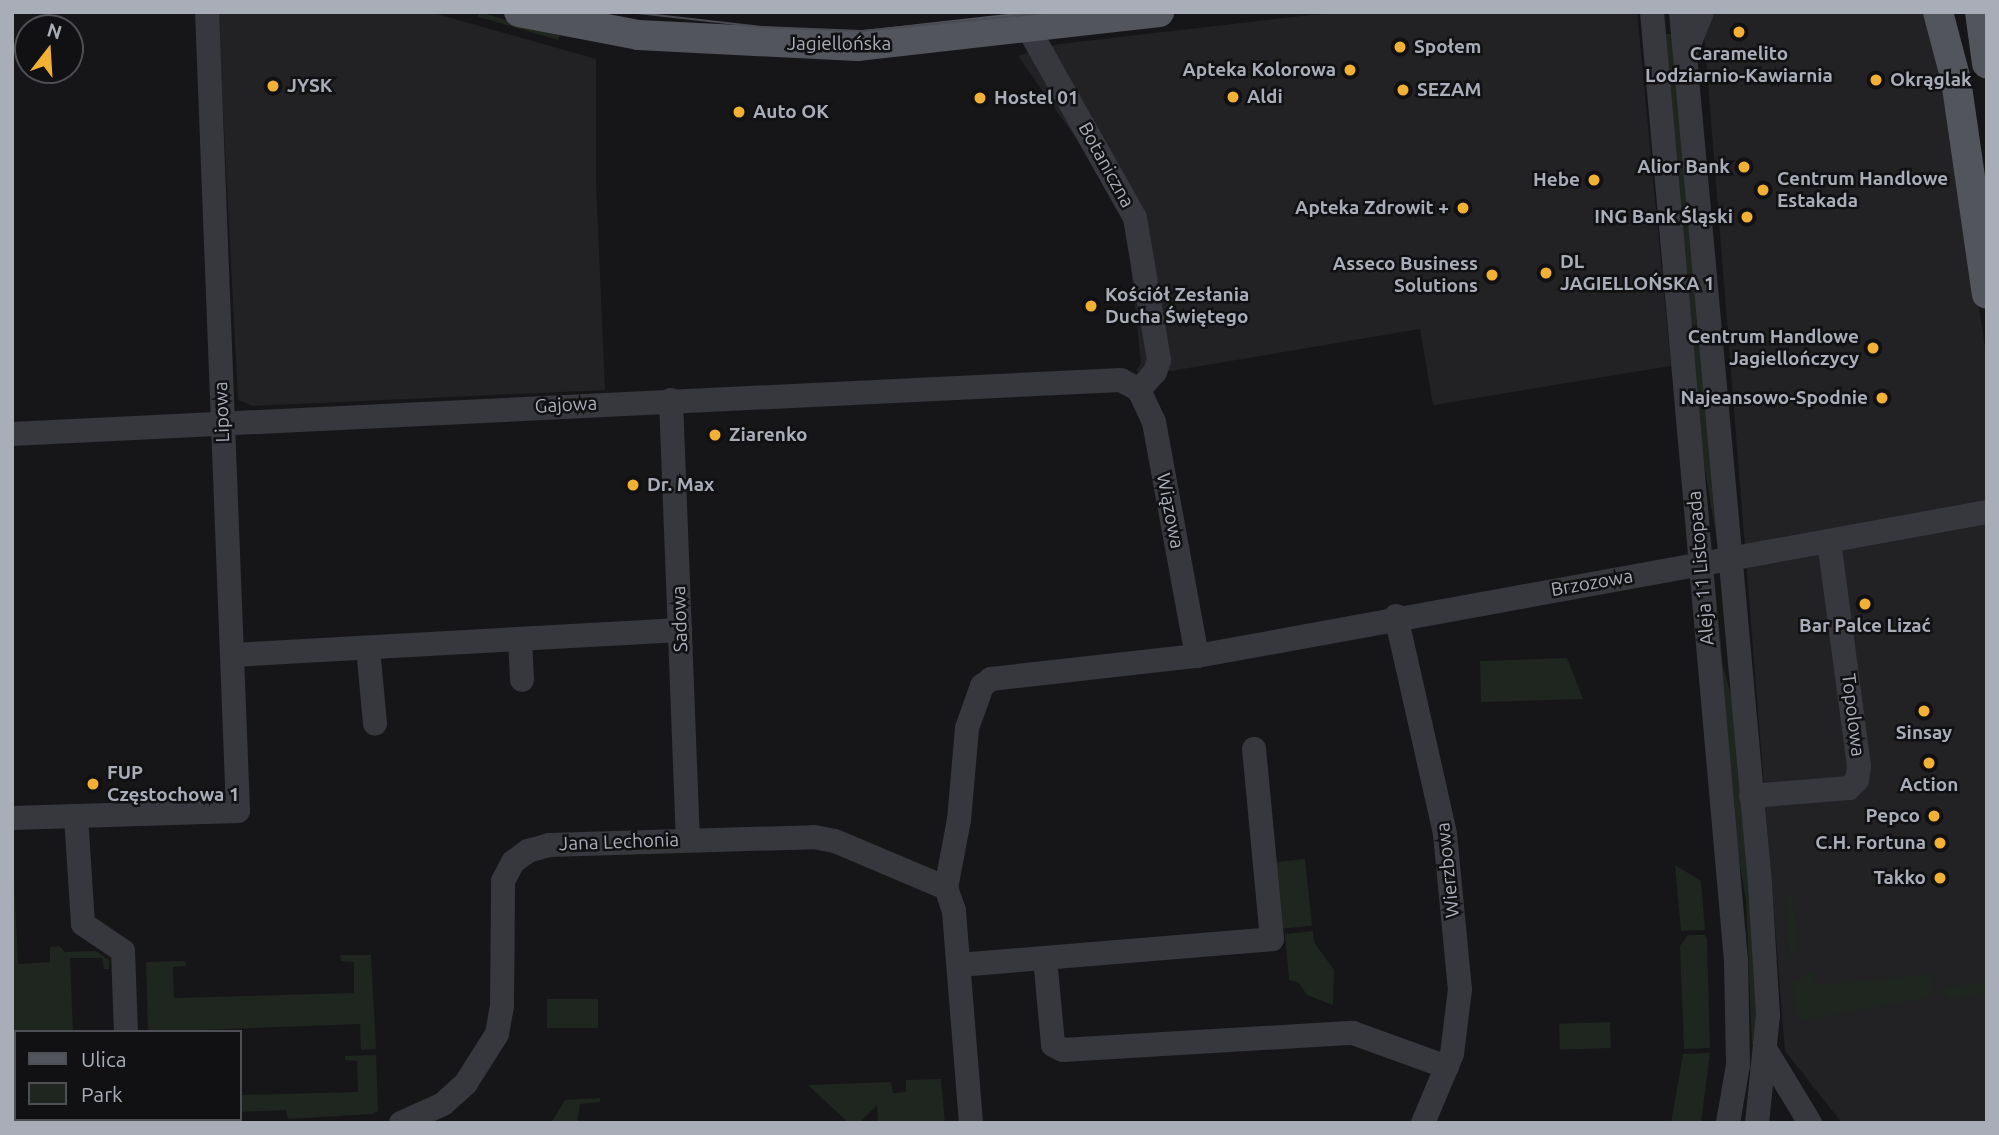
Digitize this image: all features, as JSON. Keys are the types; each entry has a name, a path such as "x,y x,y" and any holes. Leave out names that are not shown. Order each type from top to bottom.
{"main road":[{"name":"Jagiellońska","path":"519,12 638,35 815,46 899,44 1159,12"},
{"path":"1980,12 1987,64"},
{"path":"1941,14 1956,80 1987,294"}],"street":[{"name":"Lipowa","path":"76,816 238,811 207,12"},
{"name":"Aleja 11 Listopada","path":"1652,12 1736,960 1738,1065 1729,1123"},
{"name":"Aleja 11 Listopada","path":"1681,12 1765,952 1767,1050 1764,1116 1745,1108 1729,1123"},
{"path":"1685,56 1702,12"},
{"name":"Botaniczna","path":"1028,28 1135,218 1159,360 1155,372 1130,385"},
{"name":"Gajowa","path":"12,434 671,400 1130,385"},
{"name":"Wiązowa","path":"1130,385 1154,422 1197,656"},
{"name":"Sadowa","path":"671,400 688,839"},
{"name":"Brzozowa","path":"946,888 959,820 967,728 982,686 991,679 1197,656 1396,616 1701,565 1987,512"},
{"name":"Topolowa","path":"1751,796 1849,788 1857,780 1859,766 1829,541"},
{"name":"Wierzbowa","path":"1396,616 1445,834 1460,989 1447,1067 1423,1123"},
{"path":"232,655 680,630"},
{"path":"520,639 522,680"},
{"path":"369,648 375,724"},
{"path":"959,965 1272,939 1254,749"},
{"path":"12,818 76,816 83,924 123,951 126,1030"},
{"name":"Jana Lechonia","path":"401,1123 443,1104 466,1083 496,1034 502,1007 503,881 513,862 549,845 688,839 835,841 946,888"},
{"path":"946,888 954,911 971,1123"},
{"path":"1045,958 1053,1045 1063,1050 1353,1033 1447,1067"},
{"path":"1738,1065 1764,1116 1805,1115 1767,1050"}],"shaded area":[{"path":"218,12 430,12 596,59 596,183 605,390 253,406 238,400"},
{"path":"1375,12 1637,12 1671,366 1433,405 1420,329 1171,371 1136,371 1141,363 1126,222 1103,177 1018,56 1059,44 1310,15"},
{"path":"1710,12 1928,12 1939,43 1987,360 1987,1123 1842,1123 1785,1051 1704,32"}],"green space":[{"path":"479,12 560,35 558,40 478,17"},
{"path":"1663,34 1671,34 1702,325 1689,326"},
{"path":"1703,336 1717,541 1697,422 1689,337"},
{"path":"1717,605 1723,666 1736,714 1760,1044 1752,1044 1746,901 1732,817"},
{"path":"1567,658 1583,699 1481,702 1480,661"},
{"path":"12,835 18,964 50,962 50,947 59,946 65,952 96,951 109,960 109,969 104,969 102,958 70,958 73,1030 14,1030 12,1097"},
{"path":"1305,859 1312,926 1280,929 1273,862"},
{"path":"1675,865 1701,881 1705,930 1681,931"},
{"path":"1792,892 1798,945 1790,961 1785,896"},
{"path":"1313,931 1314,942 1334,970 1333,1005 1307,995 1299,983 1289,980 1285,934"},
{"path":"1688,935 1705,935 1707,939 1710,1048 1684,1049 1680,946"},
{"path":"340,955 371,955 376,1049 361,1050 360,1024 148,1030 146,962 185,961 186,966 173,967 174,998 354,993 354,962 341,961"},
{"path":"1814,973 1815,985 1933,974 1933,997 1804,1020 1795,1012 1792,982"},
{"path":"1987,982 1987,993 1955,999 1947,997 1942,987"},
{"path":"547,999 598,999 598,1028 547,1028"},
{"path":"1610,1022 1611,1048 1560,1050 1559,1024"},
{"path":"1710,1053 1701,1123 1671,1123 1683,1054"},
{"path":"376,1055 378,1111 372,1114 288,1119 286,1110 242,1112 242,1095 358,1092 357,1061 345,1060 345,1056"},
{"path":"941,1079 945,1123 878,1123 877,1105 859,1123 849,1123 808,1085 891,1082 893,1093 906,1092 906,1080"},
{"path":"600,1098 600,1102 580,1104 577,1123 551,1123 565,1100"}],"tram line":[{"path":"629,12 762,27 862,31 1057,12"}],"place":[{"name":"Caramelito Lodziarnio-Kawiarnia","path":"1739,32"},
{"name":"Społem","path":"1400,47"},
{"name":"Apteka Kolorowa","path":"1350,70"},
{"name":"Okrąglak","path":"1876,80"},
{"name":"JYSK","path":"273,86"},
{"name":"SEZAM","path":"1403,90"},
{"name":"Aldi","path":"1233,97"},
{"name":"Hostel 01","path":"980,98"},
{"name":"Auto OK","path":"739,112"},
{"name":"Alior Bank","path":"1744,167"},
{"name":"Hebe","path":"1594,180"},
{"name":"Centrum Handlowe Estakada","path":"1763,190"},
{"name":"Apteka Zdrowit +","path":"1463,208"},
{"name":"ING Bank Śląski","path":"1747,217"},
{"name":"DL JAGIELLOŃSKA 1","path":"1546,273"},
{"name":"Asseco Business Solutions","path":"1492,275"},
{"name":"Kościół Zesłania Ducha Świętego","path":"1091,306"},
{"name":"Centrum Handlowe Jagiellończycy","path":"1873,348"},
{"name":"Najeansowo-Spodnie","path":"1882,398"},
{"name":"Ziarenko","path":"715,435"},
{"name":"Dr. Max","path":"633,485"},
{"name":"Bar Palce Lizać","path":"1865,604"},
{"name":"Sinsay","path":"1924,711"},
{"name":"Action","path":"1929,763"},
{"name":"FUP Częstochowa 1","path":"93,784"},
{"name":"Pepco","path":"1934,816"},
{"name":"C.H. Fortuna","path":"1940,843"},
{"name":"Takko","path":"1940,878"}]}
